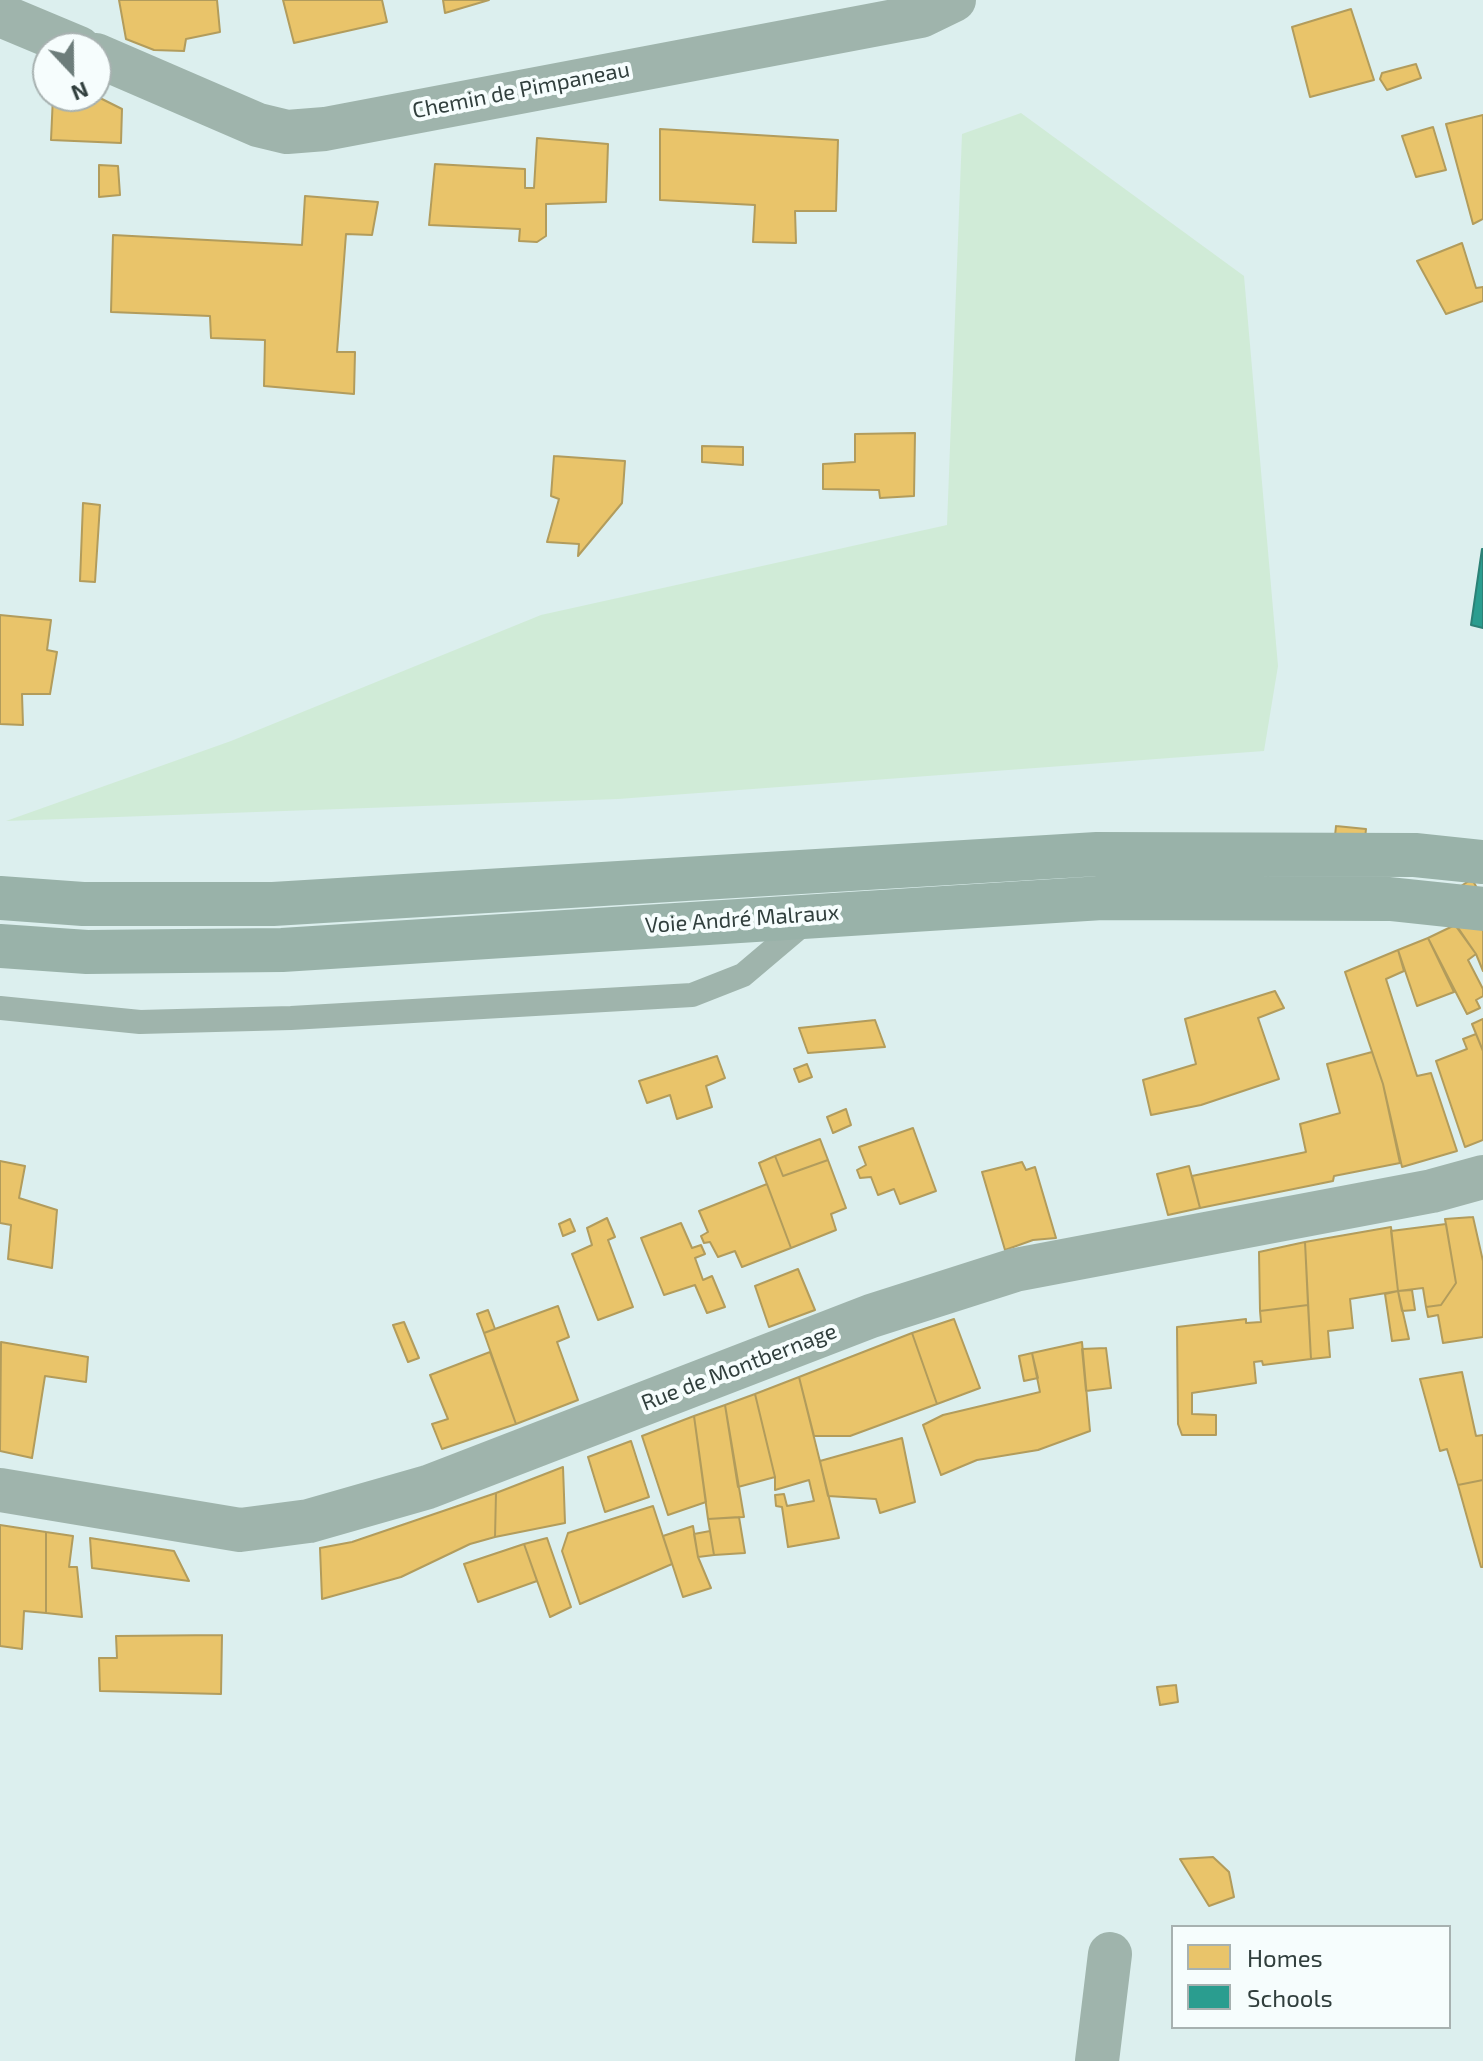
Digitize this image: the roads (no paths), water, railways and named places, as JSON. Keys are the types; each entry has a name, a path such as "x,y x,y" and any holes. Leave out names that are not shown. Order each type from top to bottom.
{"main road":[{"name":"Voie André Malraux","path":"0,898 83,904 273,904 1081,855 1415,855 1483,862"},
{"name":"Voie André Malraux","path":"0,946 87,952 282,950 1102,898 1246,896 1390,899 1483,909"}],"street":[{"name":"Chemin de Pimpaneau","path":"112,62 258,125 300,131 921,16 954,0"},
{"path":"0,15 41,32"},
{"name":"Rue de Montbernage","path":"0,1490 240,1530 309,1521 428,1487 871,1316 1015,1270 1478,1190"},
{"path":"1097,2061 1110,1954"}],"lane":[{"path":"0,1008 140,1022 291,1018 692,995 743,975 815,914"}]}
